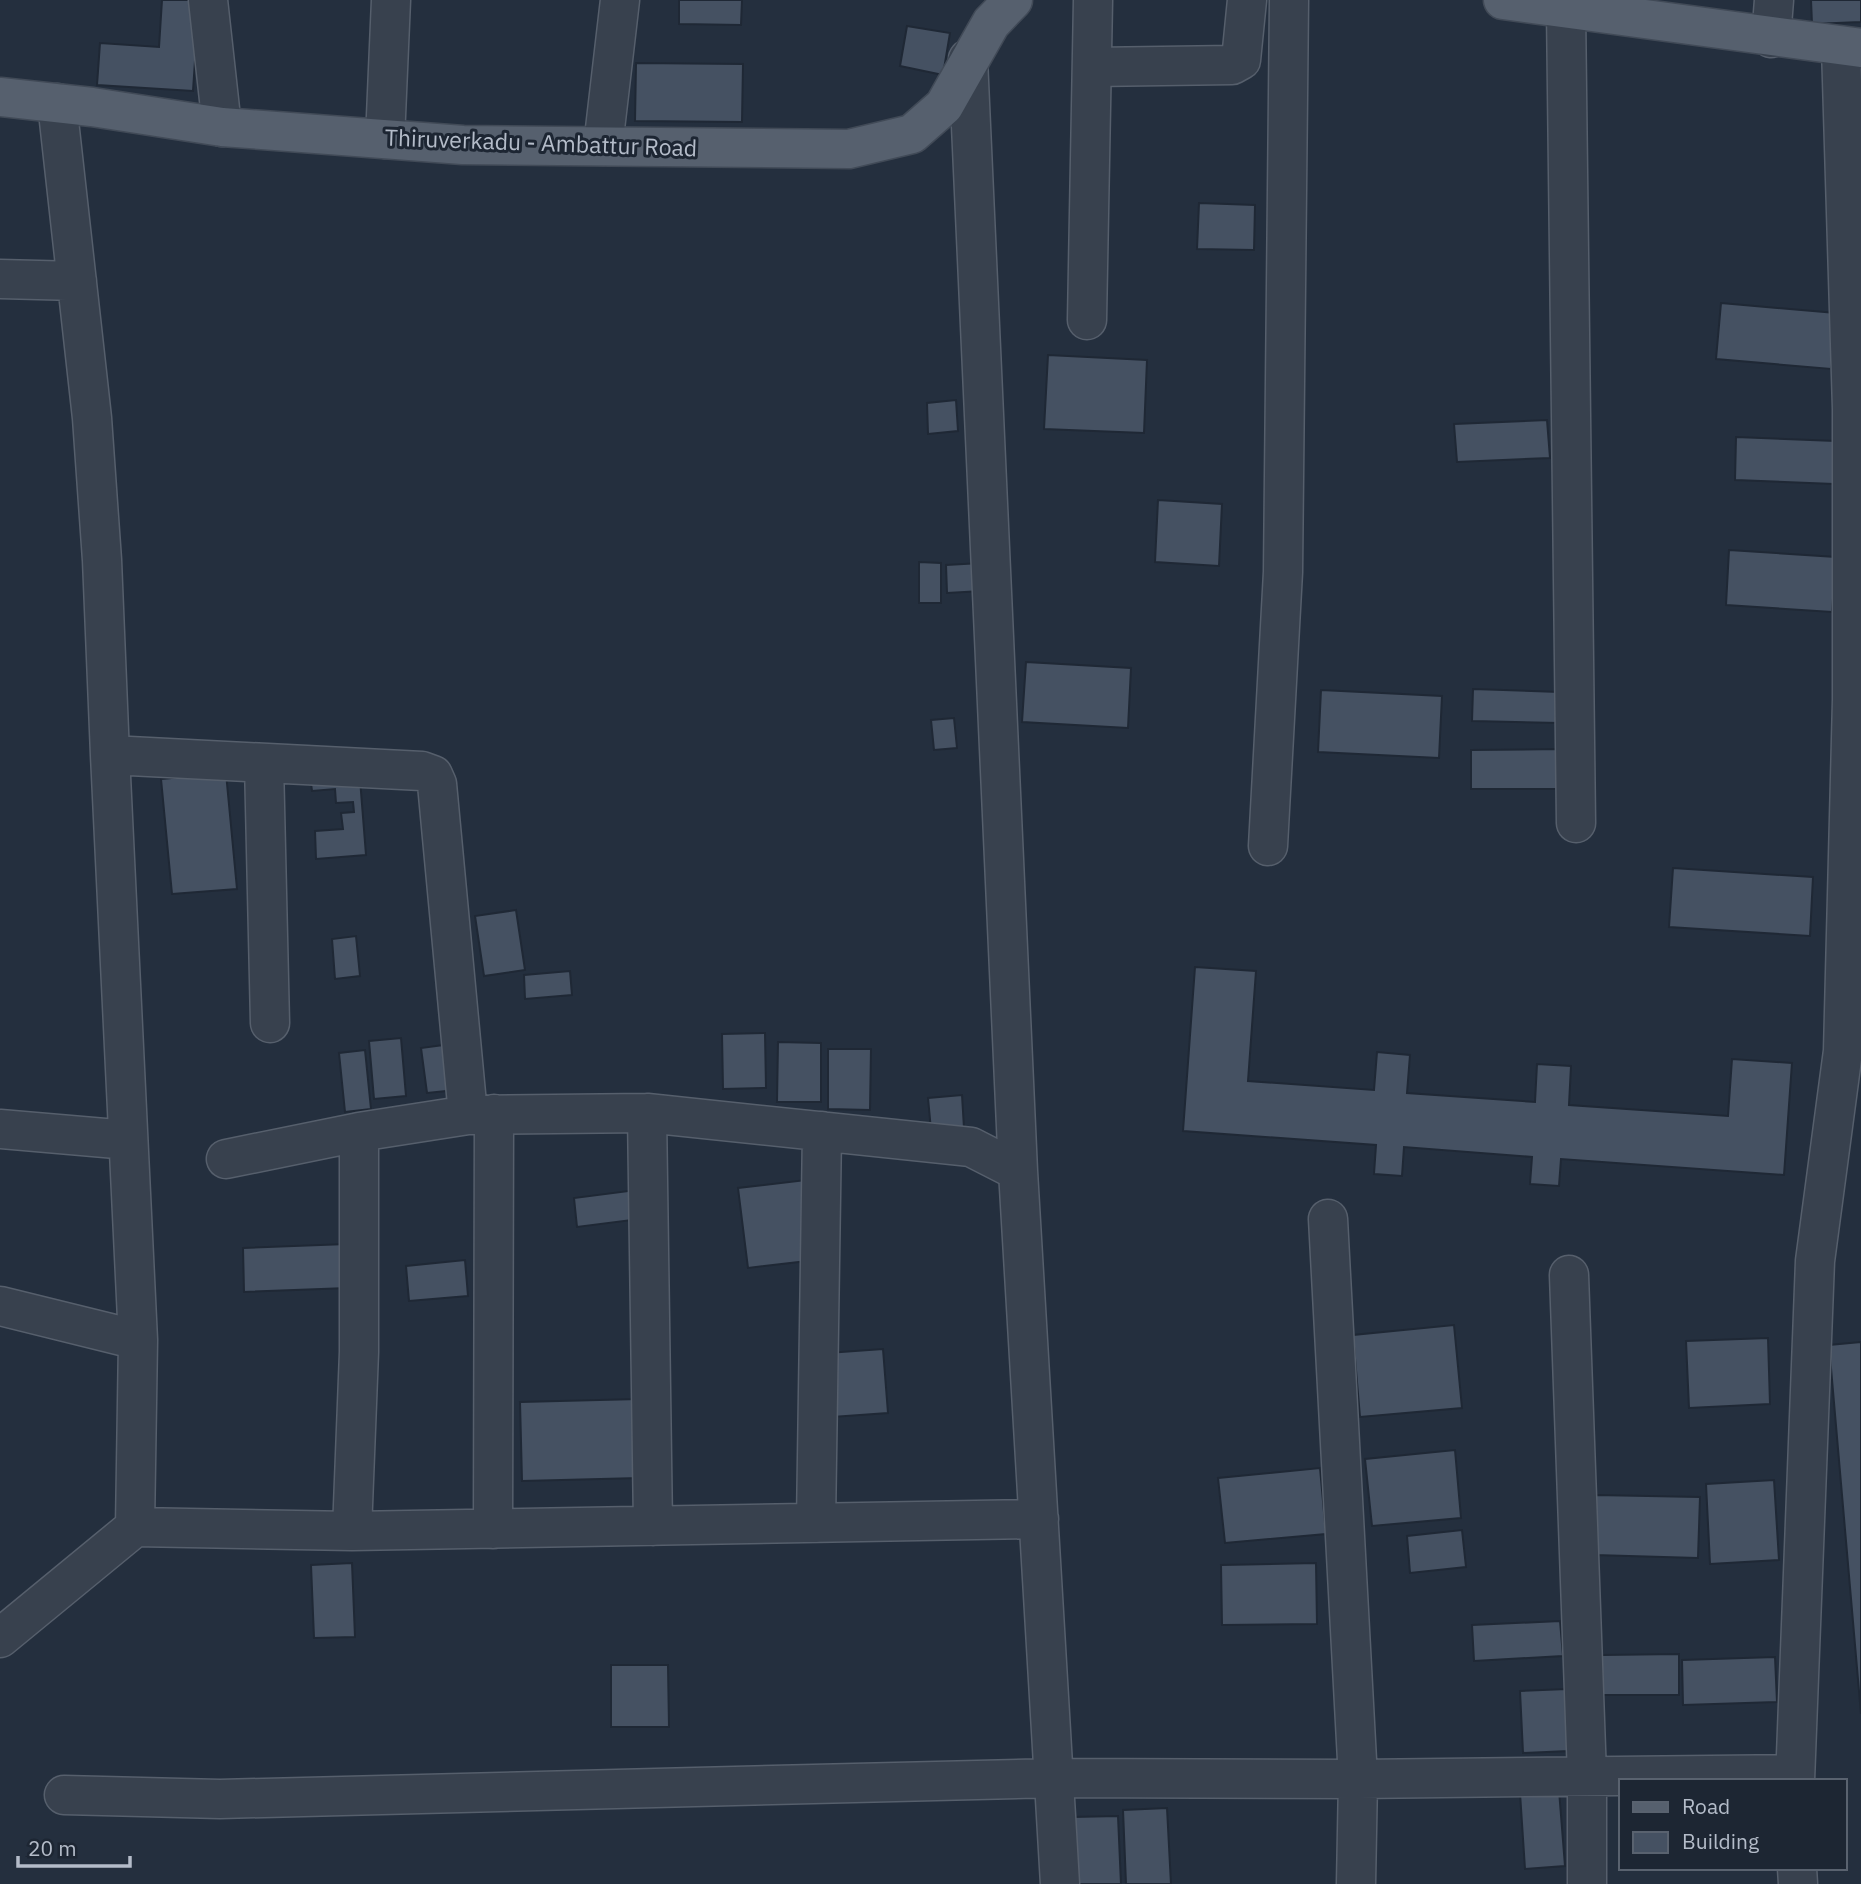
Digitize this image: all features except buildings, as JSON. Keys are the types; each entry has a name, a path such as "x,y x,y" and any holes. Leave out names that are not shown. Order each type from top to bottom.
{"main road":[{"name":"Thiruverkadu - Ambattur Road","path":"0,97 222,127 463,145 849,149 912,134 944,106 968,59 991,23 1013,0"},
{"path":"1503,0 1851,48"}],"street":[{"path":"208,0 222,127"},
{"path":"385,139 391,0"},
{"path":"603,146 620,0"},
{"path":"1087,320 1093,0"},
{"path":"1092,67 1232,65 1241,60 1244,50 1247,0"},
{"path":"1268,846 1283,572 1289,0"},
{"path":"1771,38 1774,0"},
{"path":"1566,9 1576,823"},
{"path":"64,1795 220,1799 1054,1778 1795,1778 1815,1261 1843,1051 1857,698 1852,409 1851,48"},
{"path":"968,59 1018,1171 1060,1884"},
{"path":"57,103 94,444 138,1340 135,1527"},
{"path":"0,279 76,281"},
{"path":"110,755 422,771 433,775 437,783 481,1114 493,1529"},
{"path":"264,763 270,1023"},
{"path":"226,1159 359,1132 481,1114 647,1113 971,1147 1018,1171"},
{"path":"647,1113 653,1525"},
{"path":"0,1129 128,1140"},
{"path":"816,1523 822,1131"},
{"path":"352,1531 359,1352 359,1132"},
{"path":"1328,1219 1358,1779 1356,1884"},
{"path":"1569,1275 1587,1776 1587,1884"},
{"path":"0,1306 138,1340"},
{"path":"0,1639 135,1527 352,1531 1039,1519"}]}
